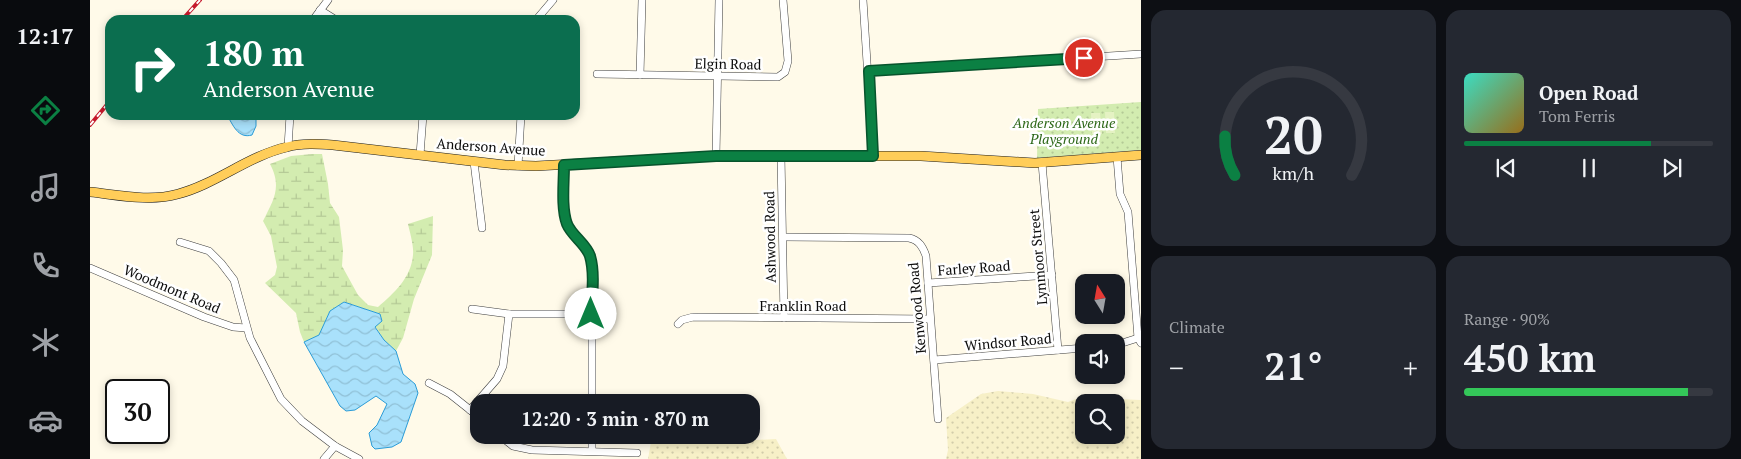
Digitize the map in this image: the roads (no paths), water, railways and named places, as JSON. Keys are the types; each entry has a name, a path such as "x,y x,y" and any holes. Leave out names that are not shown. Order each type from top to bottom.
{"main road":[{"name":"Anderson Avenue","path":"90,192 148,198 165,197 192,190 262,156 288,147 310,144 518,166 716,156 921,156 1042,163 1141,155"}],"street":[{"path":"316,15 328,0"},
{"path":"540,15 553,0"},
{"path":"640,75 642,0"},
{"path":"716,156 718,0"},
{"name":"Elgin Road","path":"597,74 775,77 784,72 788,61 783,0"},
{"path":"863,0 873,156"},
{"path":"320,10 328,15"},
{"path":"869,71 1141,54"},
{"path":"288,147 290,120"},
{"path":"420,155 422,120"},
{"path":"518,166 521,120"},
{"name":"Ashwood Road","path":"781,156 784,318"},
{"path":"1117,157 1120,194 1128,212 1140,341 1125,344"},
{"path":"474,162 482,228"},
{"name":"Lynmoor Street","path":"1042,163 1058,350"},
{"path":"564,165 565,215 567,224 589,253 592,264 592,394"},
{"name":"Kenwood Road","path":"783,238 912,239 920,244 924,253 928,284 938,420"},
{"path":"180,242 209,251 226,268 234,280 246,328 281,399 295,414 335,446 359,459"},
{"path":"1132,250 1141,249"},
{"name":"Woodmont Road","path":"90,268 204,317 233,327 246,328"},
{"name":"Farley Road","path":"928,284 1052,275"},
{"path":"472,309 509,314 591,314"},
{"path":"484,394 497,379 503,366 509,314"},
{"name":"Franklin Road","path":"678,324 682,320 693,318 930,319"},
{"name":"Windsor Road","path":"934,360 1075,349"},
{"path":"429,383 450,394 470,410"},
{"path":"510,444 532,454 592,451 637,453"},
{"path":"592,444 592,451"},
{"path":"324,459 335,446"}],"water":[{"path":"230,120 256,120 256,126 252,135 243,135 234,127"},
{"path":"344,302 380,314 382,321 375,327 384,340 396,351 403,374 415,384 418,393 401,442 392,447 375,449 372,446 369,433 377,425 387,404 376,396 355,410 346,411 340,406 304,342 319,335 330,311"}],"railway":[{"path":"186,15 200,0"},
{"path":"90,125 105,107"}],"park label":[{"name":"Anderson Avenue Playground","path":"1064,132"}]}
